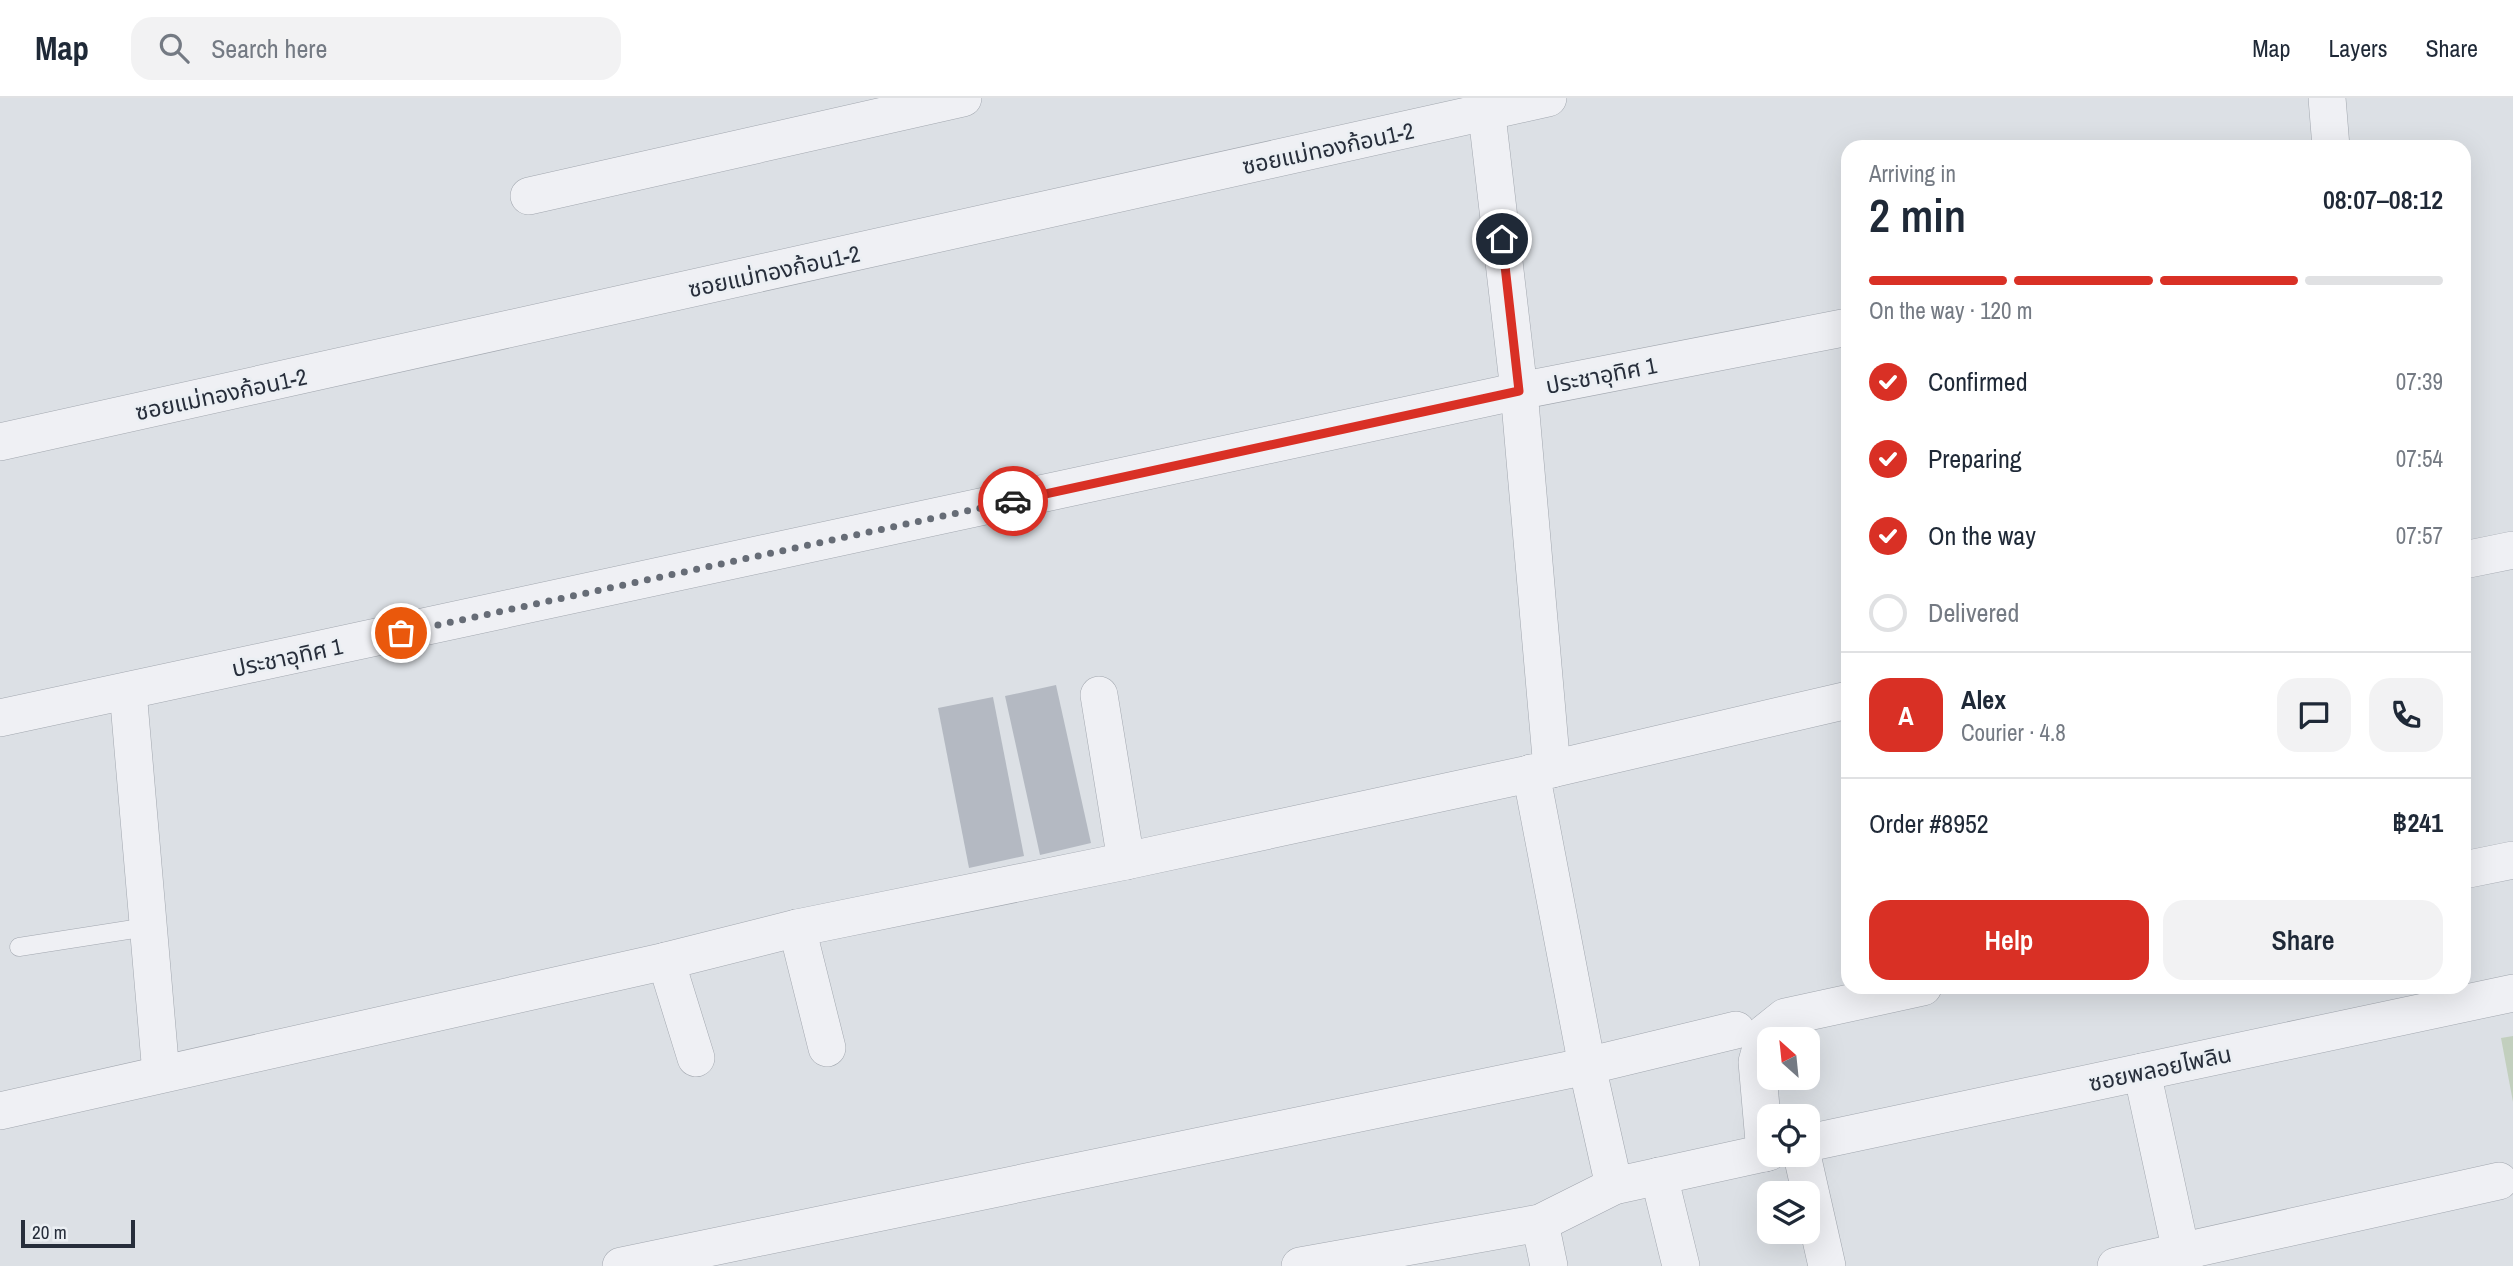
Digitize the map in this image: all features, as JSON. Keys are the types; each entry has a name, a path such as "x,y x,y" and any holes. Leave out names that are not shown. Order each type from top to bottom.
{"street":[{"path":"529,196 963,98"},
{"name":"ซอยแม่ทองก้อน1-2","path":"0,443 1487,105 1548,98"},
{"path":"2327,98 2330,140"},
{"path":"1487,105 1519,391 1542,771 1587,1066 1614,1186"},
{"name":"ประชาอุทิศ 1","path":"0,718 1519,391 1841,328"},
{"path":"2471,559 2513,550"},
{"path":"128,691 161,1074"},
{"path":"1099,695 1126,861"},
{"path":"0,1111 666,961 797,928 1126,861 1542,771 1841,702"},
{"path":"2471,869 2513,860"},
{"path":"797,928 827,1048"},
{"path":"666,961 696,1058"},
{"name":"ซอยพลอยไพลิน","path":"1820,1140 2513,993"},
{"path":"1761,1104 1756,1062 1765,1033 1785,1017 1891,994"},
{"path":"621,1266 1587,1066 1737,1030"},
{"path":"2142,1072 2182,1259"},
{"path":"1300,1266 1540,1223 1614,1186 1757,1154"},
{"path":"1805,1167 1827,1266"},
{"path":"1659,1176 1681,1266"},
{"path":"2116,1266 2182,1259 2499,1181"},
{"path":"1540,1223 1549,1266"}],"lane":[{"path":"19,947 147,927"}],"green space":[{"path":"2513,1036 2513,1102 2501,1038"}],"building":[{"path":"1056,685 1091,843 1040,855 1005,696"},
{"path":"993,697 1024,856 969,868 938,708"}],"way so far":[{"path":"401,633 1013,501"}],"route":[{"path":"1013,501 1519,391 1502,239"}]}
